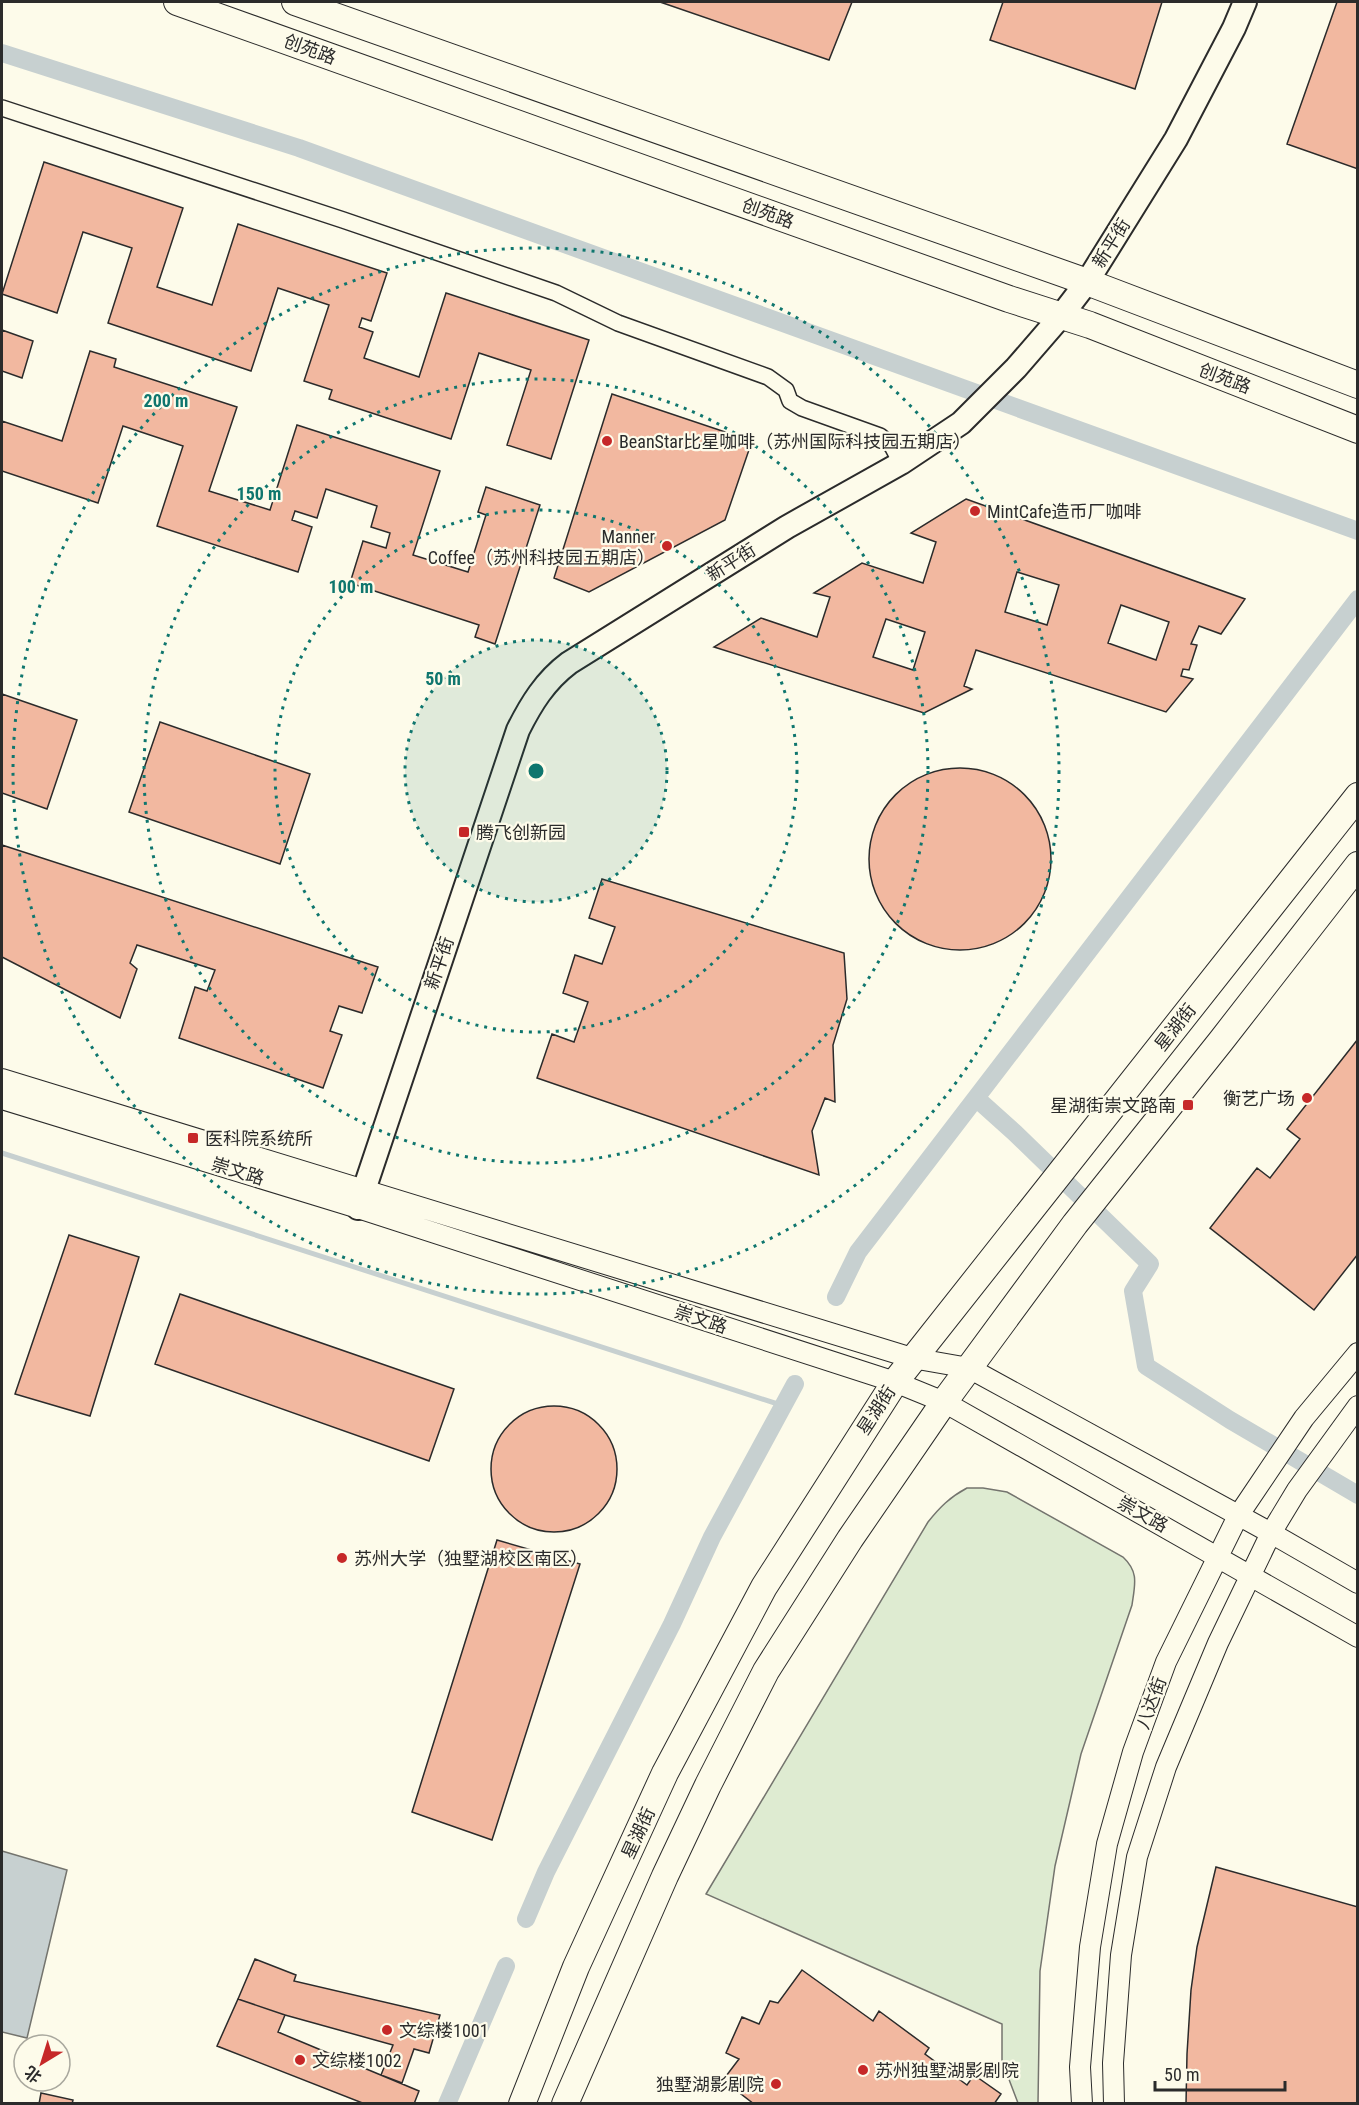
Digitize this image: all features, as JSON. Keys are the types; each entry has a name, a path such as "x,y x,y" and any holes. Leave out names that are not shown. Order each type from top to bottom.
{"main road":[{"name":"创苑路","path":"177,2 1090,325 1358,430"},
{"path":"295,2 1087,282 1358,385"},
{"name":"新平街","path":"361,1199 518,730 534,699 555,674 569,663 790,525 901,463 961,423 1016,368 1087,282 1176,139 1234,28 1245,2"},
{"name":"星湖街","path":"522,2103 576,1967 665,1773 764,1587 895,1382 1358,796"},
{"path":"572,2101 665,1876 766,1671 850,1539 944,1402 1075,1224 1358,865"}],"street":[{"path":"2,108 556,293 618,323 768,376 786,390 790,401 802,408 880,436 892,446 901,463"},
{"name":"崇文路","path":"2,1079 895,1382 944,1402 1358,1636"},
{"name":"崇文路","path":"2,1099 762,1312 912,1358 969,1368 1358,1583"},
{"name":"八达街","path":"1082,2103 1080,2067 1090,1947 1107,1844 1133,1752 1166,1662 1238,1516 1304,1418 1358,1353"},
{"name":"八达街","path":"1114,2103 1113,2063 1121,1954 1137,1857 1166,1767 1218,1643 1271,1533 1297,1490 1358,1406"}],"green space":[{"path":"967,1488 1007,1492 1123,1557 1132,1568 1135,1579 1132,1605 1081,1754 1055,1866 1040,1971 1038,2103 1018,2103 1002,2061 1002,2024 706,1894 928,1522 955,1495"}],"shaded area":[{"path":"2,1851 67,1870 28,2033 12,2034 2,2032"}],"building":[{"path":"660,2 852,2 829,60"},
{"path":"1003,2 1162,2 1135,89 990,40"},
{"path":"1337,2 1358,2 1358,169 1287,144"},
{"path":"44,162 183,208 157,287 212,305 238,224 387,273 371,321 362,318 359,327 373,332 364,358 419,377 446,293 589,340 551,459 507,445 531,370 479,353 451,439 329,399 332,390 304,381 329,305 278,288 251,371 108,323 132,248 83,232 57,313 2,294"},
{"path":"2,330 33,341 22,378 2,371"},
{"path":"90,351 116,359 114,367 237,407 209,491 270,510 297,425 440,471 413,555 468,572 486,515 478,512 486,487 540,505 495,644 475,637 479,625 350,583 363,541 386,548 390,533 371,527 377,506 326,489 317,518 295,511 292,520 312,527 298,572 157,526 183,446 123,426 98,503 2,471 2,421 62,441"},
{"path":"612,394 752,441 725,520 589,592 554,578"},
{"path":"966,499 1245,599 1221,634 1199,626 1191,644 1197,645 1189,670 1183,669 1181,676 1193,679 1166,712 976,650 964,686 972,689 924,713 714,647 761,618 817,637 830,597 814,593 862,563 923,583 936,542 911,533","holes":["1017,572 1059,585 1047,625 1005,612","1121,605 1169,622 1156,660 1108,643","886,619 925,632 913,670 873,657"]},
{"path":"2,694 77,720 47,809 2,793"},
{"path":"160,722 310,774 280,864 129,812"},
{"path":"960,768 995,775 1011,783 1024,795 1036,808 1044,824 1051,859 1044,894 1036,910 1024,923 1011,935 995,943 960,950 925,943 909,935 896,923 884,910 876,894 869,859 876,824 884,808 896,795 909,783 925,775"},
{"path":"2,845 378,967 362,1013 339,1006 330,1031 342,1035 323,1088 179,1038 195,987 207,991 215,970 137,945 130,963 137,969 120,1018 2,957"},
{"path":"602,879 844,953 847,999 833,1045 835,1102 825,1098 812,1131 819,1175 537,1078 552,1034 574,1042 588,1002 563,993 575,955 602,964 615,927 589,918"},
{"path":"1358,1039 1358,1254 1314,1310 1210,1228 1257,1168 1270,1178 1300,1139 1287,1129"},
{"path":"69,1235 139,1257 90,1416 15,1394"},
{"path":"180,1294 454,1389 429,1461 155,1364"},
{"path":"554,1406 578,1411 598,1425 612,1445 617,1469 612,1493 598,1513 578,1527 554,1532 530,1527 510,1513 496,1493 491,1469 496,1445 510,1425 530,1411"},
{"path":"497,1540 580,1564 492,1840 412,1812"},
{"path":"1216,1867 1358,1907 1358,2104 1186,2104 1191,1990 1197,1947"},
{"name":"文综楼1001","path":"255,1959 296,1975 294,1981 440,2015 429,2053 414,2049 402,2083 381,2075 393,2045 285,2015 238,1999"},
{"path":"802,1970 873,2021 879,2011 929,2048 925,2054 967,2085 974,2075 1001,2094 994,2104 754,2104 723,2080 739,2059 726,2053 742,2017 759,2024 770,2001 778,2003"},
{"name":"文综楼1002","path":"238,1999 285,2015 278,2032 419,2091 414,2104 365,2104 217,2046"},
{"path":"41,2093 73,2100 72,2104 39,2104"}],"waterway":[{"path":"2,53 299,148 1358,531"},
{"path":"836,1297 858,1252 1358,599"},
{"path":"976,1098 1150,1264 1133,1291 1146,1366 1230,1420 1358,1495"},
{"path":"2,1153 784,1406"},
{"path":"526,1919 546,1872 672,1624 712,1537 795,1384"},
{"path":"447,2104 506,1966"}],"place":[{"name":"BeanStar比星咖啡（苏州国际科技园五期店）","path":"607,441"},
{"name":"MintCafe造币厂咖啡","path":"975,511"},
{"name":"Manner Coffee（苏州科技园五期店）","path":"667,546"},
{"name":"腾飞创新园","path":"464,832"},
{"name":"衡艺广场","path":"1307,1098"},
{"name":"星湖街崇文路南","path":"1188,1105"},
{"name":"医科院系统所","path":"193,1138"},
{"name":"苏州大学（独墅湖校区南区）","path":"342,1558"},
{"name":"文综楼1001","path":"387,2030"},
{"name":"文综楼1002","path":"300,2060"},
{"name":"苏州独墅湖影剧院","path":"863,2070"},
{"name":"独墅湖影剧院","path":"776,2084"}]}
